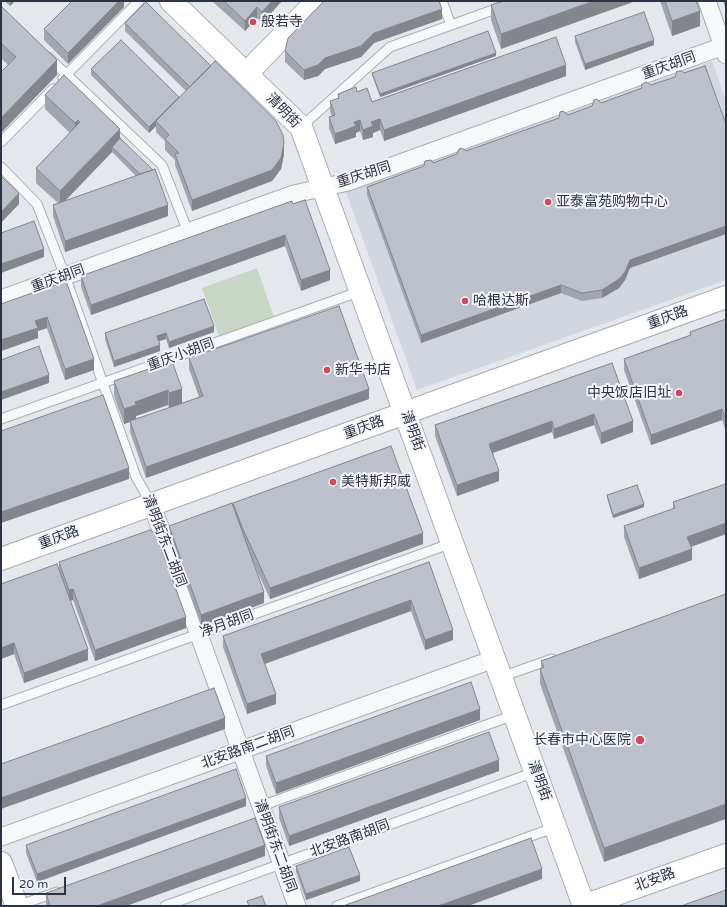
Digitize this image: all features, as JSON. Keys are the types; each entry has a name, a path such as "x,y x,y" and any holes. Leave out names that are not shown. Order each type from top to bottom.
{"street":[{"name":"清明街","path":"171,1 301,126 584,906"},
{"path":"246,74 317,1"},
{"path":"707,1 725,49"},
{"name":"重庆胡同","path":"1,299 294,194 348,182 725,49"},
{"name":"重庆路","path":"1,559 726,298"},
{"name":"清明街东二胡同","path":"152,504 241,751 261,813 297,906"},
{"name":"北安路南二胡同","path":"1,837 241,751 498,668"},
{"name":"北安路","path":"584,906 726,855"},
{"path":"1,863 17,906"}],"lane":[{"path":"1,142 139,1"},
{"path":"442,1 451,25"},
{"path":"301,126 390,47 518,1"},
{"path":"40,48 162,164 188,232"},
{"name":"清明街东二胡同","path":"1,167 37,204 65,276 136,476 152,504"},
{"name":"重庆小胡同","path":"1,419 360,291"},
{"name":"净月胡同","path":"1,705 452,543"},
{"path":"498,668 561,655"},
{"path":"261,813 514,715"},
{"name":"北安路南胡同","path":"165,906 535,772"},
{"path":"337,906 556,827"},
{"path":"17,906 62,890"}],"shaded area":[{"name":"亚泰富苑购物中心","path":"712,61 726,101 726,280 417,390 346,192"}],"green space":[{"path":"257,268 274,317 219,336 202,288"}],"building":[{"path":"72,1 119,1 68,53 44,29"},
{"path":"224,1 272,1 262,12 257,7 245,21"},
{"path":"324,1 439,1 442,9 374,33 361,46 325,58 318,65 304,70 285,51 288,38"},
{"path":"504,1 594,1 501,34 491,5"},
{"path":"665,1 696,1 700,11 672,21"},
{"path":"146,2 211,66 190,87 125,23"},
{"path":"1,6 57,60 1,118 1,72 16,57 1,43"},
{"path":"644,12 654,40 585,64 575,36"},
{"path":"488,31 496,53 380,94 372,73"},
{"path":"556,37 566,65 384,130 380,119 371,122 373,126 363,130 360,120 354,122 356,126 335,134 329,117 335,115 330,101 339,98 338,94 356,87 357,92 367,88 372,102"},
{"path":"121,40 179,97 149,127 91,69"},
{"path":"215,61 276,121 283,135 284,143 281,158 272,170 192,200 175,154 179,153 165,139 169,135 156,121"},
{"name":"亚泰富苑购物中心","path":"705,66 726,124 726,226 630,260 625,272 619,279 602,290 582,293 561,285 421,335 367,187 424,166 425,161 431,160 433,163 457,154 459,149 462,148 466,151 559,118 560,112 563,111 568,115 592,106 594,100 597,99 601,103 642,88 641,85 646,82 651,85 675,77 677,71 682,71 684,73"},
{"path":"64,75 120,129 60,191 36,168 80,122 78,120 75,123 45,95"},
{"path":"120,138 153,170 140,174 112,147"},
{"path":"155,169 168,205 65,241 53,205"},
{"path":"1,176 19,193 1,212"},
{"path":"305,200 330,270 301,280 285,235 91,305 81,276 292,201 293,204"},
{"path":"34,221 44,249 1,264 1,233"},
{"path":"66,281 94,359 65,369 47,317 35,321 38,328 1,340 1,304"},
{"path":"204,299 214,326 169,342 166,333 157,336 160,345 114,361 105,333"},
{"path":"339,306 369,389 146,467 130,421 203,396 189,358"},
{"name":"中央饭店旧址","path":"726,319 726,420 722,409 651,435 624,359 691,335 690,332"},
{"path":"39,346 49,375 1,392 1,360"},
{"path":"172,361 182,389 169,393 168,390 135,402 136,405 124,409 114,381"},
{"path":"612,363 633,421 601,433 594,414 554,429 552,421 489,444 499,471 457,485 435,425"},
{"path":"103,395 129,468 1,512 1,431"},
{"path":"391,446 423,533 270,588 242,527 233,503"},
{"path":"726,484 726,523 687,537 692,549 639,568 624,526 675,508 673,502"},
{"path":"637,485 644,504 613,515 607,495"},
{"path":"232,503 264,592 201,615 169,526"},
{"path":"150,530 156,534 186,617 95,650 73,589 69,590 59,562"},
{"path":"429,562 453,630 425,640 411,600 261,654 276,694 247,704 223,636"},
{"path":"57,564 88,649 24,673 14,643 1,648 1,584"},
{"name":"长春市中心医院","path":"726,594 726,804 604,848 540,669 544,667 541,661"},
{"path":"471,682 480,709 276,783 266,756"},
{"path":"214,688 225,718 1,798 1,764"},
{"path":"489,732 499,760 289,836 279,807"},
{"path":"236,769 246,798 37,874 26,845"},
{"path":"255,818 265,845 97,906 50,906 46,893"},
{"path":"531,838 542,869 438,906 343,906"},
{"path":"349,847 360,875 306,894 296,866"},
{"path":"726,890 726,906 681,906"},
{"path":"262,896 266,906 249,906 247,901"}],"place":[{"name":"般若寺","path":"253,22"},
{"name":"亚泰富苑购物中心","path":"548,202"},
{"name":"哈根达斯","path":"465,301"},
{"name":"新华书店","path":"327,370"},
{"name":"中央饭店旧址","path":"679,393"},
{"name":"美特斯邦威","path":"333,482"},
{"name":"长春市中心医院","path":"640,740"}]}
